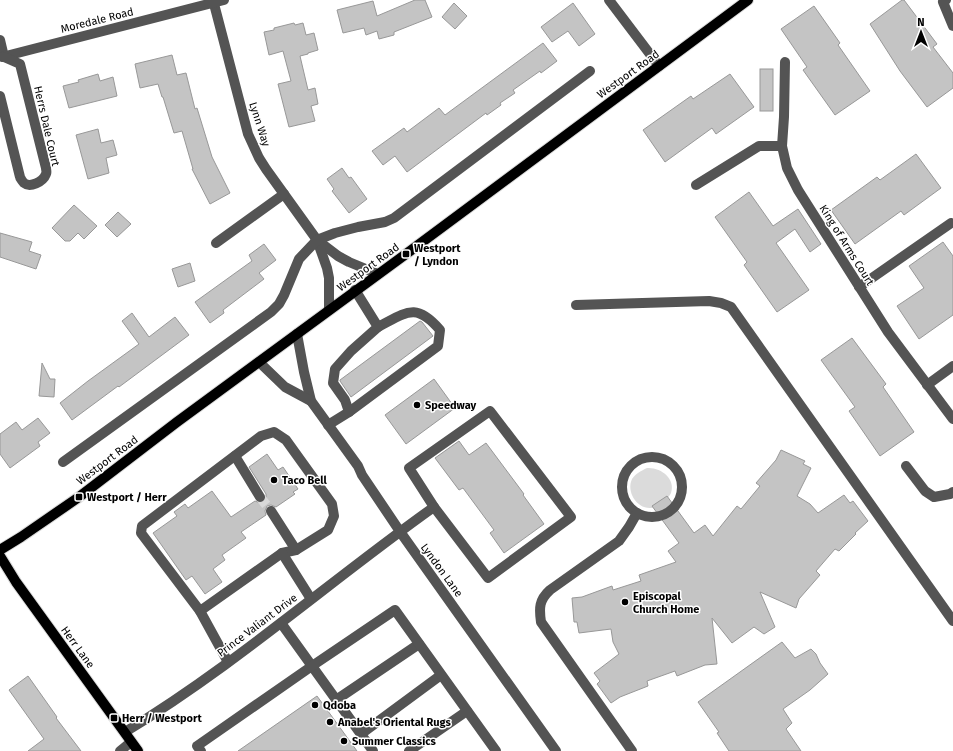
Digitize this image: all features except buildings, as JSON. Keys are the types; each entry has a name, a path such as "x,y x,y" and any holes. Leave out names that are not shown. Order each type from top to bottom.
{"main road":[{"name":"Westport Road","path":"0,550 79,497 177,422 748,0"},
{"name":"Herr Lane","path":"0,556 16,582 138,751"}],"street":[{"name":"Moredale Road","path":"1,60 213,1 224,0"},
{"path":"609,0 659,66"},
{"path":"946,0 943,2 953,26"},
{"name":"Lynn Way","path":"213,1 248,134 259,158 317,240 328,268 329,310"},
{"path":"0,40 1,60"},
{"name":"Herrs Dale Court","path":"0,96 20,177 24,183 28,185 36,184 42,180 46,174 46,168 20,64 1,60"},
{"name":"King of Arms Court","path":"784,62 784,117 782,146 787,168 798,190 888,332 953,419"},
{"path":"63,462 271,312 279,304 284,295 299,260 317,240 358,226 385,222 394,218 590,70"},
{"path":"696,185 759,146 782,146"},
{"path":"216,243 284,194"},
{"path":"859,287 951,224"},
{"name":"Lynn Way","path":"317,240 338,256 378,274"},
{"path":"356,290 378,327"},
{"path":"576,305 709,301 721,303 731,307 953,621"},
{"path":"328,425 350,412 438,346 440,330 431,319 418,312 404,313 378,327 351,351 336,369 334,383 346,400 350,412"},
{"name":"Lyndon Lane","path":"297,334 304,372 312,401 358,466 400,531 556,751"},
{"name":"Lyndon Lane","path":"259,362 285,387 312,401"},
{"path":"927,385 953,366"},
{"path":"490,411 571,517 488,578 434,507 409,468 490,411"},
{"path":"200,611 282,553 296,550 328,530 334,516 332,504 286,440 274,432 261,436 142,526 141,533 200,611 228,662"},
{"path":"235,456 260,497"},
{"path":"653,457 662,459 677,471 681,479 682,489 680,498 668,513 659,517 648,517 637,513 630,508 624,500 622,490 623,480 627,470 634,463 643,459 653,457"},
{"path":"906,466 925,491 934,497 953,492"},
{"name":"Prince Valiant Drive","path":"125,732 156,714 228,662 400,531 434,507"},
{"path":"271,511 296,550"},
{"path":"632,751 541,622 539,607 544,595 550,590 619,541 637,513"},
{"path":"282,553 312,599"},
{"path":"201,751 197,746 395,610 496,751"},
{"path":"281,623 373,751"},
{"path":"336,700 419,644"},
{"path":"361,734 441,675"},
{"path":"409,751 467,711"},
{"path":"120,751 131,742"}],"shaded area":[{"path":"647,468 652,468 666,475 672,488 670,495 667,498 652,508 646,508 637,503 630,489 632,479 639,472"}],"tunnel":[{"path":"260,497 271,511"}],"place":[{"name":"Westport / Lyndon","path":"406,254"},
{"name":"Speedway","path":"417,405"},
{"name":"Taco Bell","path":"274,480"},
{"name":"Westport / Herr","path":"79,497"},
{"name":"Episcopal Church Home","path":"625,602"},
{"name":"Qdoba","path":"315,705"},
{"name":"Herr / Westport","path":"114,718"},
{"name":"Anabel's Oriental Rugs","path":"330,722"},
{"name":"Summer Classics","path":"344,741"}]}
